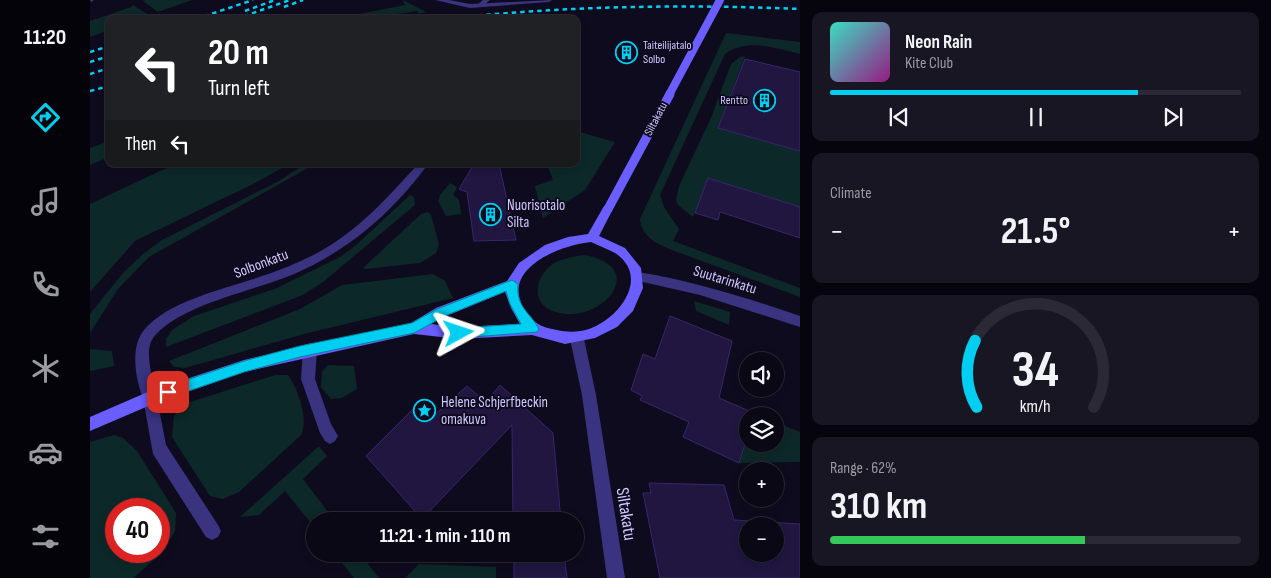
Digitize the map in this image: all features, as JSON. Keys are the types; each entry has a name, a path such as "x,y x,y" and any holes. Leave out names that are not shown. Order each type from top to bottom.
{"street":[{"path":"438,0 464,6 482,2 548,0"},
{"path":"535,0 539,1"},
{"name":"Siltakatu","path":"592,238 720,0"},
{"name":"Solbonkatu","path":"212,531 159,448 143,352 147,335 166,319 189,307 297,268 338,246 359,232 421,167"},
{"path":"90,424 150,398 244,366 414,328 459,333 533,329 558,338 577,339 594,334 624,312 636,295 638,277 632,263 625,254 610,243 592,238 564,242 539,254 525,264 512,284 511,293 523,318 533,329"},
{"name":"Suutarinkatu","path":"638,277 687,285 732,298 800,322"},
{"path":"414,328 441,312 512,284"},
{"name":"Siltakatu","path":"577,339 589,395 616,578"},
{"path":"310,350 308,379 325,428 330,436"}],"green space":[{"path":"192,0 158,12 143,1"},
{"path":"403,0 426,12 419,14 417,11 390,15 354,15 405,5"},
{"path":"133,5 148,15 108,15"},
{"path":"105,16 105,31 90,37 90,21"},
{"path":"726,33 800,42 800,54 772,47 752,45 734,49 725,54 660,195 664,207 679,229 673,241 800,288 800,297 666,248 651,239 641,225 640,219"},
{"path":"745,56 718,128 800,151 800,207 708,178 693,217 678,205 676,200 679,186 711,118 731,64 740,57"},
{"path":"580,132 615,142 585,190 543,218 535,186 553,180 548,167 580,167"},
{"path":"105,142 105,159 90,165 90,148"},
{"path":"169,167 284,167 255,183 135,241 90,292 90,204"},
{"path":"300,167 310,167 149,257 118,289 90,333 90,314 123,273 143,254 162,240 279,181"},
{"path":"450,183 457,187 453,195 459,200 461,214 446,216 438,201 440,195"},
{"path":"410,195 414,197 415,205 323,282 303,295 166,347 166,339 172,330 194,316 277,288 340,257 355,246"},
{"path":"428,212 431,215 439,244 436,253 420,263 363,268 421,214"},
{"path":"584,255 604,261 614,271 617,282 612,293 602,303 588,311 573,314 556,312 547,308 541,302 538,295 540,279 544,272 558,261"},
{"path":"433,274 445,281 453,298 304,334 185,368 174,367 169,361 300,309 342,285"},
{"path":"694,301 730,312 729,325 696,311"},
{"path":"90,349 112,351 114,366 90,371"},
{"path":"328,365 354,366 357,389 342,398 331,399 321,387 322,372"},
{"path":"275,375 288,375 295,388 303,413 304,421 301,435 239,492 223,499 210,496 172,437 174,416 181,405"},
{"path":"784,426 800,432 800,462 739,462 742,452 784,452"},
{"path":"114,435 123,438 137,451 167,498 105,498 105,563 150,563 133,578 90,578 90,442"},
{"path":"319,446 327,456 303,479 328,512 306,512 306,517 285,491 259,515 240,517"},
{"path":"170,503 176,513 175,531 170,539"},
{"path":"341,562 366,562 379,578 354,578"},
{"path":"419,564 496,567 496,578 405,578"}],"building":[{"name":"Rentto","path":"745,59 800,72 800,151 718,128"},
{"name":"Nuorisotalo Silta","path":"472,167 500,167 516,240 474,241 467,192 459,189"},
{"path":"708,178 800,207 800,238 720,212 718,220 695,213"},
{"path":"670,316 732,341 719,398 740,407 739,452 742,452 739,463 683,437 689,422 640,400 642,396 631,390 643,354 655,359"},
{"path":"500,385 553,433 560,512 513,512 512,425 429,512 416,512 366,456 417,405 432,417 467,386 486,402"},
{"path":"649,483 724,485 734,520 739,520 739,562 784,562 784,523 800,524 800,578 660,578 643,493 651,493"},
{"path":"514,562 565,562 567,578 514,578"}],"railway":[{"path":"208,15 253,0"},
{"path":"245,11 275,0"},
{"path":"247,15 290,0"},
{"path":"284,7 303,0"},
{"path":"489,15 622,7 800,9"},
{"path":"90,52 105,47"},
{"path":"90,62 105,57"},
{"path":"90,74 105,69"},
{"path":"90,91 105,87"}],"place":[{"name":"Taiteilijatalo Solbo","path":"627,52"},
{"name":"Rentto","path":"764,100"},
{"name":"Nuorisotalo Silta","path":"491,214"},
{"name":"Helene Schjerfbeckin omakuva","path":"425,411"}],"route":[{"path":"168,392 244,366 414,328 441,312 512,284 511,293 515,304 523,318 533,329 459,333"}]}
